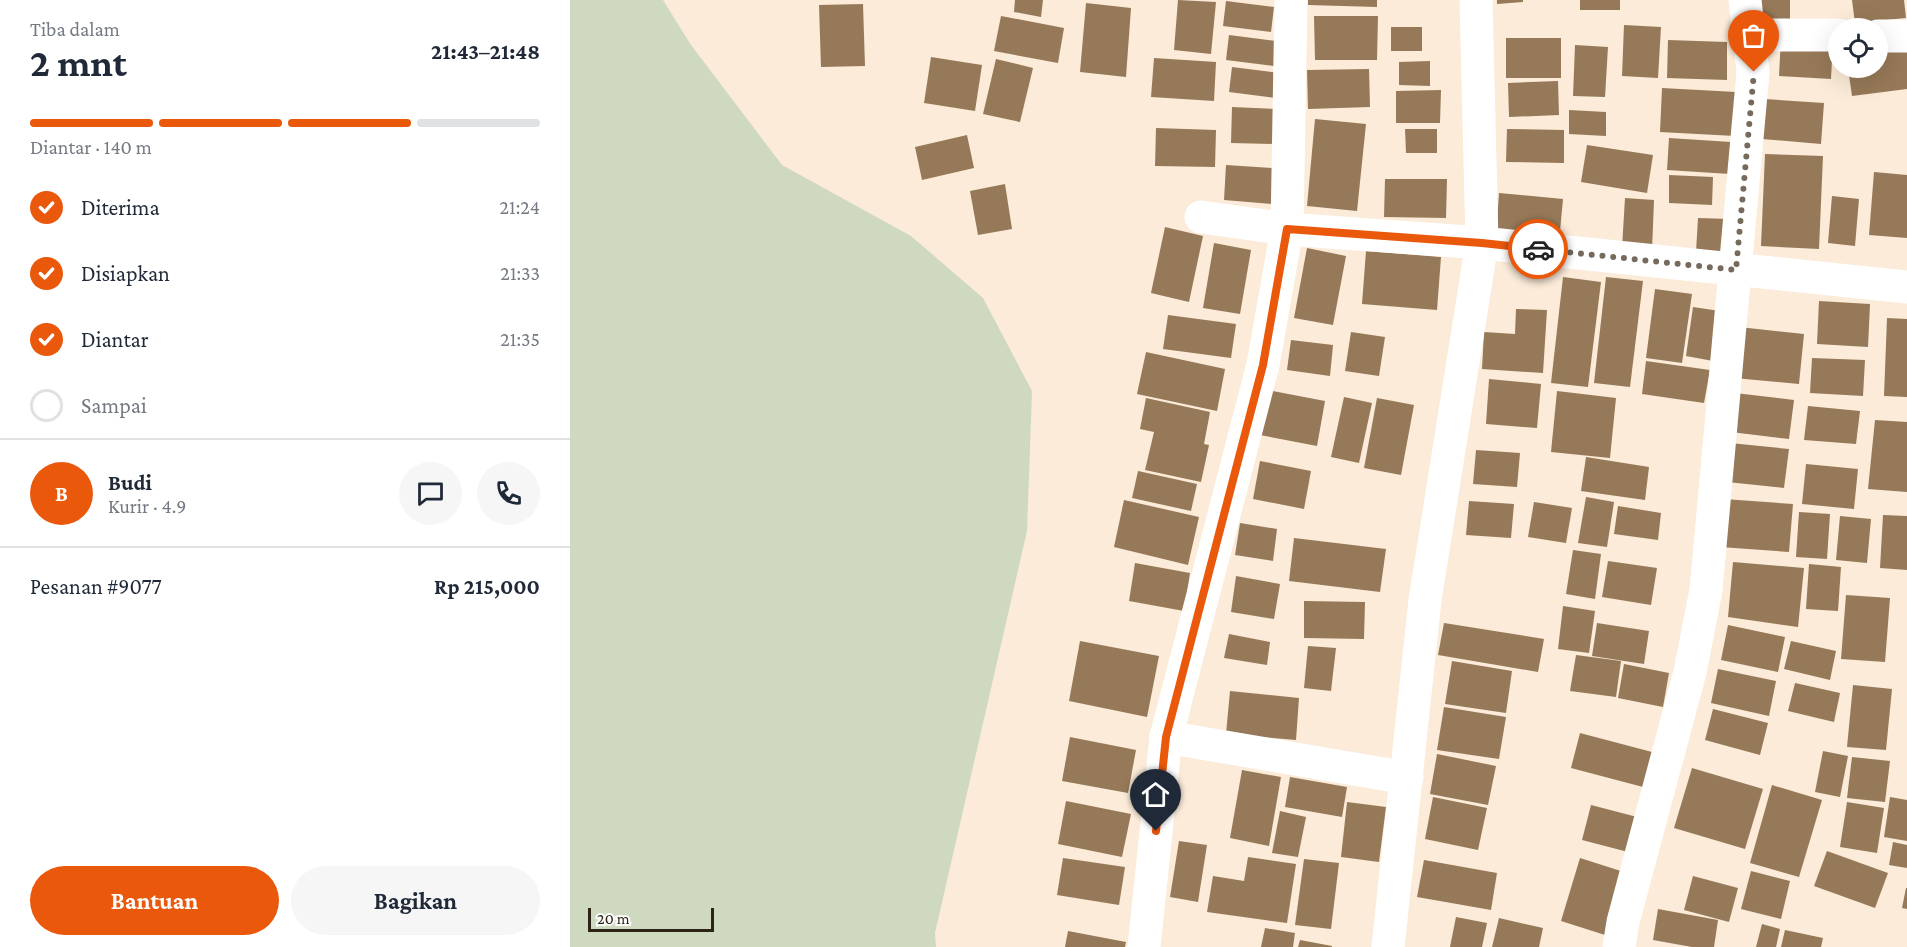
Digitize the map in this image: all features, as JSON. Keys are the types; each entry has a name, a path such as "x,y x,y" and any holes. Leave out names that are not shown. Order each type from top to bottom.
{"street":[{"path":"1144,947 1166,737 1263,365 1287,229 1291,0"},
{"path":"1388,947 1425,600 1482,243 1476,0"},
{"path":"1619,947 1623,922 1690,672 1706,590 1754,72 1745,0"},
{"path":"1749,35 1828,36"},
{"path":"1888,36 1907,36"},
{"path":"1201,217 1287,229 1482,243 1907,287"},
{"path":"1166,737 1407,778"}],"green space":[{"path":"570,0 663,0 691,45 782,165 911,236 983,298 1032,391 1027,531 935,933 936,947 570,947"}],"building":[{"path":"1015,0 1043,0 1041,17 1014,12"},
{"path":"1178,0 1216,2 1211,54 1174,50"},
{"path":"1308,0 1377,0 1377,7 1308,5"},
{"path":"1497,0 1523,0 1523,2 1497,4"},
{"path":"1580,0 1620,0 1620,10 1580,10"},
{"path":"1761,0 1790,0 1790,27 1761,26"},
{"path":"1852,0 1904,0 1906,18 1854,18"},
{"path":"1226,1 1274,7 1271,32 1223,26"},
{"path":"1086,3 1131,8 1126,77 1080,72"},
{"path":"863,4 865,66 821,67 819,5"},
{"path":"1001,16 1064,28 1058,63 994,51"},
{"path":"1314,16 1378,16 1377,60 1315,60"},
{"path":"1624,25 1661,27 1658,78 1622,76"},
{"path":"1391,27 1422,27 1422,51 1391,51"},
{"path":"1907,31 1907,89 1852,96 1849,78 1888,78 1888,34"},
{"path":"1229,35 1277,41 1274,66 1226,60"},
{"path":"1781,37 1828,40 1828,78 1831,79 1779,76"},
{"path":"1506,38 1561,38 1561,78 1506,78"},
{"path":"1668,40 1727,42 1727,80 1667,78"},
{"path":"1575,45 1608,47 1605,97 1573,96"},
{"path":"931,57 982,65 975,111 924,103"},
{"path":"1154,58 1216,62 1214,101 1151,97"},
{"path":"996,59 1033,68 1020,122 983,114"},
{"path":"1430,61 1430,86 1399,85 1399,62"},
{"path":"1232,67 1279,73 1277,98 1229,92"},
{"path":"1369,69 1370,107 1308,109 1307,70"},
{"path":"1558,81 1559,115 1509,117 1508,83"},
{"path":"1662,88 1736,92 1735,136 1660,132"},
{"path":"1441,90 1440,123 1396,123 1396,91"},
{"path":"1765,99 1824,103 1821,144 1762,139"},
{"path":"1232,107 1278,109 1277,144 1231,143"},
{"path":"1569,110 1606,112 1606,136 1569,134"},
{"path":"1315,119 1366,124 1357,211 1307,206"},
{"path":"1156,128 1216,130 1215,167 1155,166"},
{"path":"1405,129 1437,129 1437,153 1406,153"},
{"path":"1507,129 1564,130 1564,163 1506,162"},
{"path":"967,135 974,168 922,180 915,147"},
{"path":"1669,138 1731,142 1730,174 1667,170"},
{"path":"1587,145 1653,155 1647,193 1581,182"},
{"path":"1765,154 1823,156 1819,249 1761,246"},
{"path":"1226,165 1274,168 1272,204 1224,200"},
{"path":"1874,172 1907,175 1907,238 1869,235"},
{"path":"1669,175 1713,177 1712,205 1669,203"},
{"path":"1385,179 1447,179 1446,218 1384,217"},
{"path":"1005,184 1012,229 978,235 970,191"},
{"path":"1499,193 1563,199 1559,242 1496,236"},
{"path":"1832,196 1859,199 1855,246 1828,243"},
{"path":"1625,198 1654,200 1652,250 1622,248"},
{"path":"1698,218 1731,219 1730,253 1696,252"},
{"path":"1165,227 1203,236 1189,302 1151,293"},
{"path":"1214,243 1251,250 1240,314 1203,308"},
{"path":"1307,248 1346,256 1333,325 1294,318"},
{"path":"1366,251 1441,257 1437,310 1362,304"},
{"path":"1563,277 1601,282 1588,387 1551,383"},
{"path":"1606,277 1643,281 1630,387 1594,383"},
{"path":"1655,289 1692,294 1682,363 1646,358"},
{"path":"1819,301 1870,304 1868,347 1817,344"},
{"path":"1693,307 1720,311 1713,361 1686,356"},
{"path":"1516,309 1547,310 1543,373 1482,369 1484,332 1515,334"},
{"path":"1168,315 1236,324 1231,358 1163,349"},
{"path":"1887,318 1907,319 1907,397 1884,396"},
{"path":"1739,327 1804,334 1799,384 1734,378"},
{"path":"1351,332 1385,337 1379,376 1345,371"},
{"path":"1291,340 1333,345 1330,376 1287,370"},
{"path":"1146,352 1225,369 1217,411 1137,394"},
{"path":"1812,358 1865,360 1863,396 1810,393"},
{"path":"1646,361 1710,370 1704,403 1642,394"},
{"path":"1489,379 1541,384 1537,428 1486,424"},
{"path":"1268,390 1325,401 1317,446 1260,435"},
{"path":"1557,391 1616,398 1610,458 1551,452"},
{"path":"1735,393 1794,400 1789,439 1731,432"},
{"path":"1344,397 1372,403 1359,463 1331,457"},
{"path":"1146,398 1210,412 1204,444 1209,445 1201,482 1145,470 1154,432 1140,429"},
{"path":"1377,398 1414,405 1401,475 1364,468"},
{"path":"1808,406 1860,411 1856,444 1804,440"},
{"path":"1875,420 1907,422 1907,492 1868,489"},
{"path":"1730,443 1789,449 1784,488 1727,482"},
{"path":"1476,450 1520,453 1517,487 1473,484"},
{"path":"1586,457 1649,467 1645,500 1581,491"},
{"path":"1260,461 1311,471 1304,509 1253,499"},
{"path":"1806,464 1858,469 1854,509 1802,504"},
{"path":"1138,471 1197,484 1191,511 1132,498"},
{"path":"1586,497 1614,502 1607,547 1578,543"},
{"path":"1724,499 1793,504 1789,552 1720,547"},
{"path":"1124,500 1199,517 1188,565 1114,547"},
{"path":"1469,501 1514,504 1511,538 1466,535"},
{"path":"1534,502 1572,508 1566,543 1528,537"},
{"path":"1618,506 1661,513 1658,540 1614,534"},
{"path":"1799,512 1830,514 1827,559 1796,557"},
{"path":"1883,515 1907,516 1907,570 1880,568"},
{"path":"1840,516 1871,519 1867,563 1836,560"},
{"path":"1240,523 1277,529 1273,561 1235,555"},
{"path":"1294,538 1386,549 1380,592 1289,581"},
{"path":"1573,550 1601,554 1595,599 1566,594"},
{"path":"1608,561 1657,568 1651,605 1602,597"},
{"path":"1733,562 1804,568 1798,627 1728,617"},
{"path":"1135,563 1190,573 1184,611 1129,601"},
{"path":"1809,564 1841,567 1838,611 1806,609"},
{"path":"1236,576 1280,584 1274,619 1231,612"},
{"path":"1846,595 1890,598 1885,662 1841,659"},
{"path":"1304,601 1365,602 1364,639 1304,638"},
{"path":"1563,606 1595,611 1589,653 1558,649"},
{"path":"1444,623 1544,639 1538,672 1438,655"},
{"path":"1597,623 1649,631 1644,664 1592,656"},
{"path":"1728,625 1785,637 1778,672 1721,660"},
{"path":"1229,634 1270,642 1267,665 1224,658"},
{"path":"1080,641 1159,656 1147,717 1069,701"},
{"path":"1791,641 1836,651 1830,680 1784,669"},
{"path":"1308,646 1336,648 1331,691 1304,688"},
{"path":"1576,655 1621,661 1616,697 1570,691"},
{"path":"1452,661 1512,671 1506,713 1445,704"},
{"path":"1624,664 1669,673 1663,707 1618,698"},
{"path":"1718,669 1776,681 1769,716 1711,703"},
{"path":"1795,683 1840,693 1834,722 1788,711"},
{"path":"1853,685 1892,689 1886,750 1847,747"},
{"path":"1230,691 1299,698 1296,740 1226,734"},
{"path":"1444,707 1506,717 1499,759 1437,750"},
{"path":"1713,709 1768,723 1760,755 1705,740"},
{"path":"1580,733 1652,752 1643,787 1571,768"},
{"path":"1070,737 1136,750 1128,793 1062,781"},
{"path":"1823,751 1848,756 1840,797 1815,792"},
{"path":"1437,754 1496,766 1488,805 1430,794"},
{"path":"1852,757 1890,761 1885,802 1847,798"},
{"path":"1692,768 1763,789 1745,849 1674,828"},
{"path":"1242,770 1281,777 1269,846 1230,838"},
{"path":"1290,777 1347,787 1342,817 1285,807"},
{"path":"1772,785 1822,800 1799,877 1750,863"},
{"path":"1433,797 1487,808 1478,850 1425,839"},
{"path":"1890,797 1907,800 1907,841 1884,837"},
{"path":"1066,801 1131,814 1122,857 1058,844"},
{"path":"1347,802 1386,807 1379,862 1341,857"},
{"path":"1847,802 1884,808 1877,853 1840,847"},
{"path":"1591,805 1641,818 1632,853 1582,840"},
{"path":"1280,811 1306,817 1298,857 1272,853"},
{"path":"1179,841 1207,845 1198,902 1170,897"},
{"path":"1893,842 1907,845 1907,868 1889,865"},
{"path":"1827,851 1888,873 1875,908 1814,886"},
{"path":"1248,857 1296,864 1287,923 1207,912 1213,876 1244,881"},
{"path":"1063,858 1125,867 1119,905 1057,895"},
{"path":"1580,858 1624,872 1605,935 1561,921"},
{"path":"1304,859 1339,863 1331,929 1295,925"},
{"path":"1424,860 1497,873 1491,910 1417,897"},
{"path":"1751,871 1790,881 1781,919 1741,909"},
{"path":"1693,876 1738,888 1729,922 1684,910"},
{"path":"1907,888 1907,909 1902,908"},
{"path":"1658,909 1718,920 1714,947 1692,947 1653,940"},
{"path":"1456,917 1487,923 1482,947 1450,947"},
{"path":"1499,918 1543,928 1539,947 1492,947"},
{"path":"1762,924 1780,929 1776,947 1756,947"},
{"path":"1265,928 1295,933 1293,947 1261,947"},
{"path":"1785,930 1823,938 1821,947 1781,947"},
{"path":"1068,931 1126,942 1125,947 1065,947"},
{"path":"1300,940 1332,946 1332,947 1298,947"}],"way so far":[{"path":"1538,249 1736,270 1754,72"}],"route":[{"path":"1156,831 1166,737 1263,365 1287,229 1538,249"}]}
